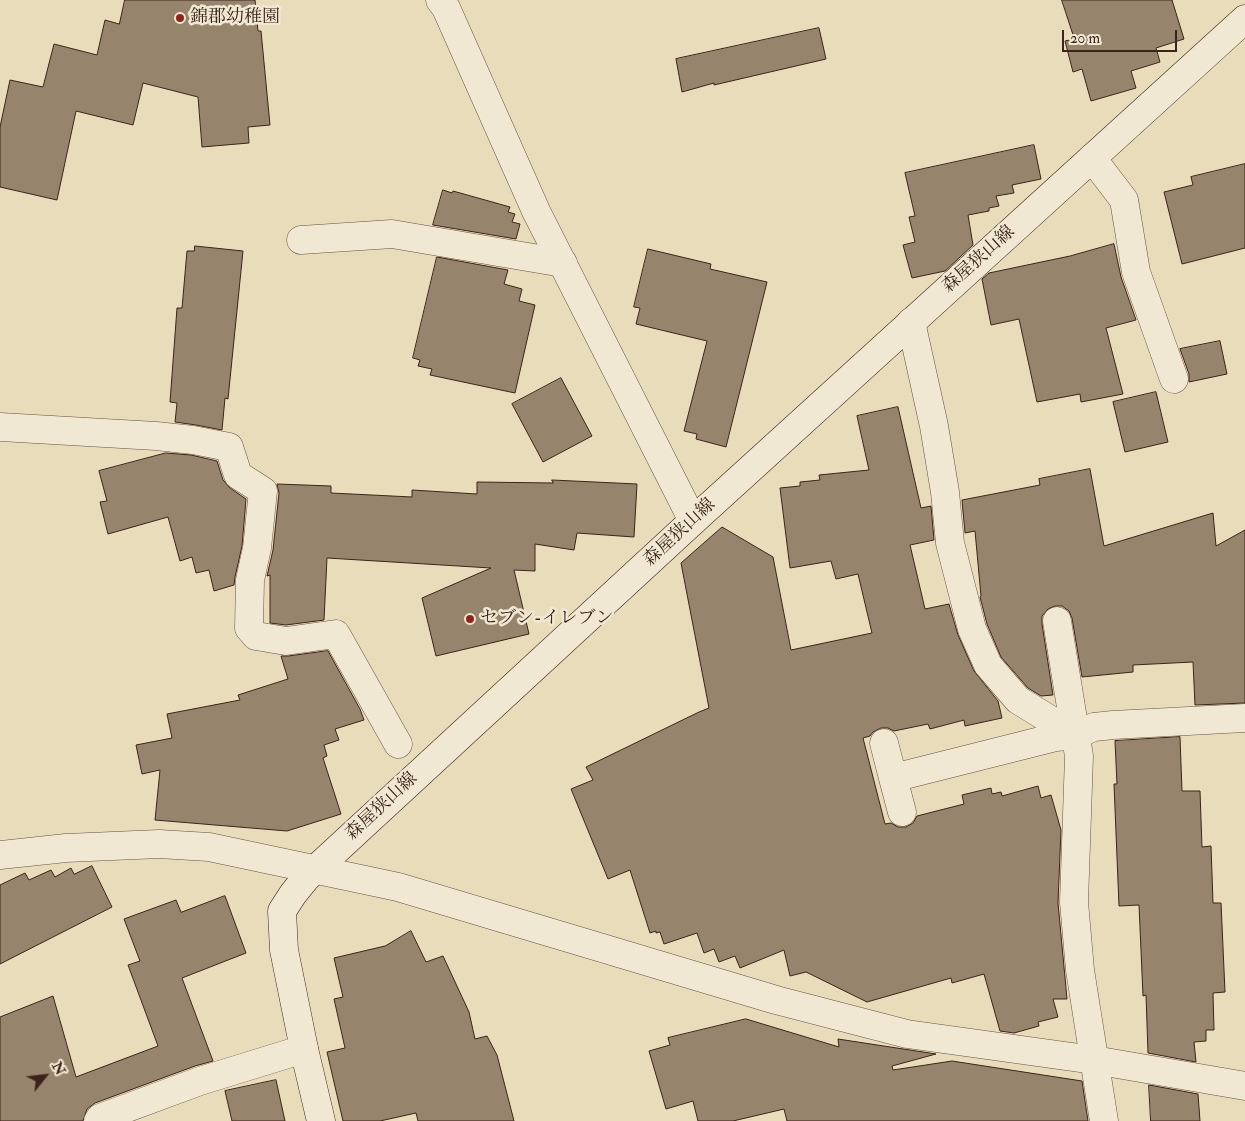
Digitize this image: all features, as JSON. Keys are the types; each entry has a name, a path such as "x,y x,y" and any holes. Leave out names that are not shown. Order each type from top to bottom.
{"street":[{"path":"440,0 446,8 536,211 693,521"},
{"name":"森屋狭山線","path":"321,1121 284,950 282,911 306,878 693,521 1245,19"},
{"path":"1092,158 1124,200 1136,272 1174,379"},
{"path":"301,240 392,234 563,263"},
{"path":"911,322 934,426 945,492 950,543 972,628 988,665 1018,700 1075,735"},
{"path":"0,427 156,436 193,440 229,447 238,475 262,491 257,548 250,580 249,628 256,636 286,641 336,634 398,744"},
{"path":"1057,621 1079,756 1074,902 1080,970 1104,1121"},
{"path":"893,778 1056,737 1075,735 1094,727 1245,718"},
{"path":"884,742 902,812"},
{"path":"0,855 66,848 159,844 208,847 398,887 776,1000 907,1034 1094,1060 1245,1086"},
{"path":"98,1121 100,1118 200,1081 304,1048"}],"building":[{"path":"125,0 255,0 258,31 261,31 270,125 248,127 249,143 202,147 198,97 143,83 133,125 76,111 57,200 0,187 0,127 10,80 43,87 54,44 97,55 105,20 119,24"},
{"path":"1062,0 1172,0 1184,39 1156,48 1160,62 1131,71 1136,88 1091,101 1082,69 1073,72 1065,41 1074,39"},
{"path":"819,28 826,59 714,85 714,83 682,92 676,59"},
{"path":"1034,145 1041,179 1012,185 1014,193 996,196 999,206 989,208 989,211 968,215 973,245 945,271 912,278 903,245 915,242 909,217 915,216 905,173"},
{"path":"1245,164 1245,248 1182,264 1164,192 1193,185 1191,177"},
{"path":"443,190 510,207 508,212 515,214 512,222 520,224 516,239 433,225"},
{"path":"1114,244 1121,277 1136,320 1106,328 1123,394 1081,402 1080,394 1037,402 1019,319 991,325 982,279 989,273 1070,256"},
{"path":"195,246 243,251 228,399 225,398 222,430 175,422 177,403 170,402 177,308 182,308 187,251 194,251"},
{"path":"648,249 711,264 710,269 767,282 726,447 696,439 697,434 684,431 707,341 636,324 640,308 634,307"},
{"path":"437,257 508,270 504,284 522,289 519,301 535,305 515,393 430,375 432,369 418,366 420,360 413,358"},
{"path":"1220,341 1227,374 1189,382 1189,374 1180,349"},
{"path":"561,378 592,436 543,462 512,404"},
{"path":"1156,392 1168,442 1125,452 1113,402"},
{"path":"898,407 921,508 931,506 934,540 910,545 925,609 949,604 958,635 974,671 998,701 1002,718 965,726 964,720 930,729 928,724 894,731 888,728 881,728 870,736 863,738 885,824 891,823 898,827 906,827 913,823 917,816 964,804 962,795 991,788 992,794 1001,792 1002,796 1038,786 1041,798 1051,795 1061,830 1058,903 1067,999 1053,999 1058,1017 1038,1022 1039,1026 1014,1033 1000,1031 984,974 952,983 951,978 867,1002 806,972 790,976 784,950 740,968 735,956 719,962 714,949 704,953 697,933 664,944 660,932 650,933 630,870 608,879 571,789 593,780 586,767 709,708 681,563 722,527 773,557 791,650 872,633 858,574 836,579 831,561 790,568 780,488 800,486 800,482 820,480 819,475 869,470 857,416"},
{"path":"166,453 191,455 217,461 223,480 230,488 246,499 242,546 234,585 214,591 209,570 196,573 192,557 180,561 168,517 108,534 100,502 107,501 99,471"},
{"path":"1090,469 1104,546 1213,513 1216,546 1245,530 1245,703 1195,705 1193,662 1133,665 1133,672 1082,677 1072,618 1069,611 1062,606 1048,609 1042,616 1053,695 1041,696 1028,688 1001,657 987,624 980,597 975,531 965,533 962,500 1040,485 1039,479"},
{"path":"552,480 637,484 634,537 577,533 574,550 535,544 535,571 514,570 529,634 436,656 422,598 491,568 327,558 324,620 286,625 270,623 270,575 267,576 273,550 279,493 277,484 331,486 331,493 412,497 412,490 477,494 477,482 553,483"},
{"path":"328,651 360,709 364,720 335,729 339,740 324,745 327,756 323,758 341,814 287,831 155,820 160,770 142,774 136,745 172,738 167,714 240,700 238,695 288,679 281,656"},
{"path":"1180,737 1182,791 1200,791 1202,847 1211,846 1213,903 1221,903 1225,992 1213,993 1214,1030 1206,1030 1206,1041 1194,1042 1196,1062 1148,1053 1146,995 1143,996 1139,905 1119,906 1114,784 1117,784 1115,741"},
{"path":"92,866 112,907 0,964 0,885 25,873 29,880 51,870 55,877 71,868 74,874"},
{"path":"225,896 246,953 182,978 213,1061 95,1103 87,1109 83,1121 0,1121 0,1017 53,996 76,1077 158,1046 128,965 140,961 124,919 176,900 181,912"},
{"path":"411,931 426,962 443,956 469,1012 475,1039 487,1036 497,1055 514,1121 418,1121 416,1113 380,1121 343,1121 327,1052 345,1048 334,999 343,997 334,958 385,946"},
{"path":"746,1019 839,1047 838,1039 936,1054 892,1066 893,1070 952,1061 1082,1081 1088,1121 787,1121 784,1109 733,1121 698,1121 693,1101 666,1109 649,1051 670,1045 668,1038"},
{"path":"276,1080 285,1121 232,1121 225,1091"},
{"path":"1149,1085 1198,1094 1200,1121 1151,1121"}],"place":[{"name":"錦郡幼稚園","path":"180,18"},
{"name":"セブン-イレブン","path":"470,619"}]}
